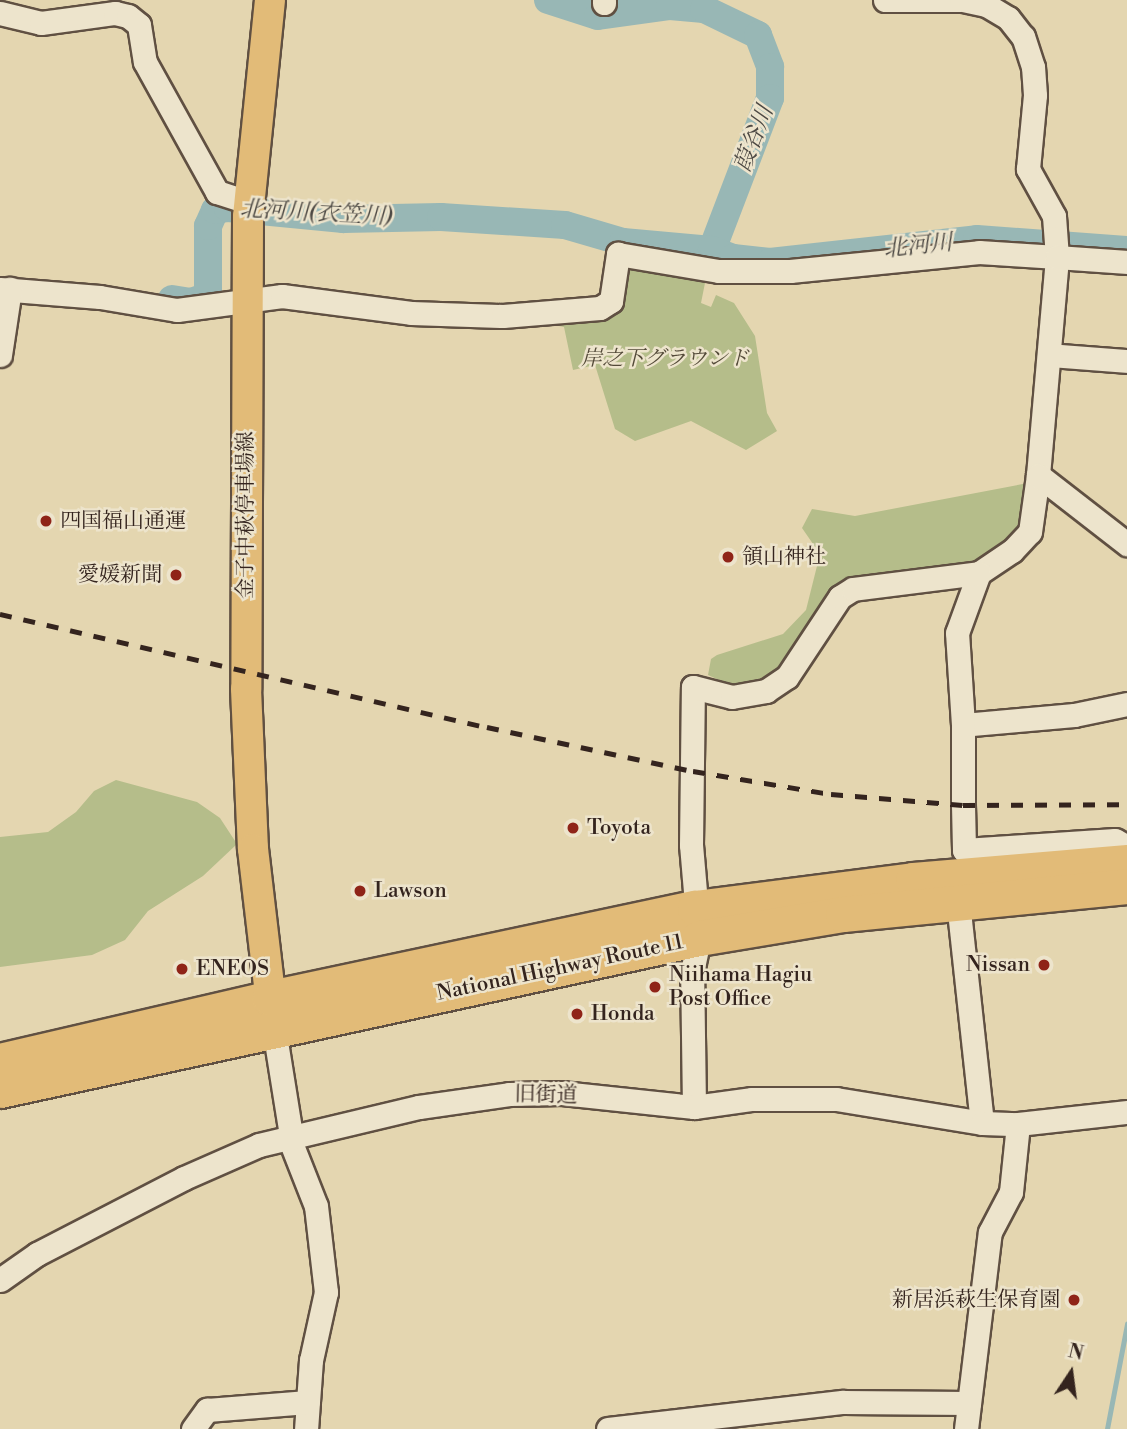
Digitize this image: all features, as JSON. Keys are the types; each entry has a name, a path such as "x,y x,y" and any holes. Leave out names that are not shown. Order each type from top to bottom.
{"highway":[{"name":"National Highway Route 11","path":"0,1061 272,1014 697,923 914,880 1127,862"},
{"name":"National Highway Route 11","path":"697,923 844,914 1127,886"},
{"name":"National Highway Route 11","path":"0,1090 272,1014"}],"main road":[{"name":"金子中萩停車場線","path":"270,0 249,209 247,774 272,1014"}],"street":[{"path":"694,1107 692,972 697,923 691,845 694,687 732,697 766,691 787,677 840,597 853,589 979,573 1012,551 1030,532 1038,475 1058,248 1054,216 1028,169 1035,95 1033,67 1023,37 1008,18 986,5 960,0 885,0"},
{"path":"0,12 41,23 114,6 139,25 145,62 217,192 249,209"},
{"path":"0,355 5,289 195,311 247,297 321,299 411,313 503,316 600,309 611,301 618,254 719,271 790,271 979,252 1058,248 1127,262"},
{"path":"1049,355 1127,361"},
{"path":"1038,475 1127,544"},
{"path":"979,573 957,634 963,724 964,850 1115,840 1127,847"},
{"path":"963,724 1074,715 1127,704"},
{"path":"957,902 982,1123"},
{"path":"272,1014 290,1135 316,1206 326,1292 311,1360 306,1429"},
{"name":"旧街道","path":"0,1280 37,1254 184,1178 290,1135 419,1107 509,1094 562,1093 694,1107 752,1099 836,1098 982,1123 1018,1124 1127,1112"},
{"path":"966,1429 990,1233 1012,1192 1018,1124"},
{"path":"193,1429 207,1410 308,1402"},
{"path":"608,1429 843,1402 969,1403"}],"green space":[{"name":"岸之下グラウンド","path":"625,264 706,278 701,303 711,307 716,295 734,303 755,336 767,413 777,431 746,450 691,421 635,441 615,429 595,365 573,370 564,327 554,325 555,318 606,315"},
{"path":"1028,483 1020,531 997,552 968,564 845,580 775,676 748,685 730,685 708,675 711,659 717,655 783,634 806,610 820,554 802,528 812,509 855,516"},
{"path":"116,780 197,802 220,818 237,844 203,876 148,911 125,940 92,955 0,967 0,837 48,832 76,812 94,791"}],"waterway":[{"name":"葭谷川","path":"548,0 598,16 670,6 704,9 758,35 770,67 770,98 712,250"},
{"name":"北河川(衣笠川)","path":"172,299 191,302 208,296 208,226 215,210 228,208 343,219 441,217 565,225 623,242 712,250 733,258 770,262 977,239 1127,250"},
{"path":"1107,1429 1127,1324"}],"railway":[{"path":"0,614 487,727 693,771 831,794 963,805 1127,804"}],"place":[{"name":"四国福山通運","path":"46,521"},
{"name":"領山神社","path":"728,557"},
{"name":"愛媛新聞","path":"176,575"},
{"name":"Toyota","path":"573,828"},
{"name":"Lawson","path":"360,891"},
{"name":"Nissan","path":"1044,965"},
{"name":"ENEOS","path":"182,969"},
{"name":"Niihama Hagiu Post Office","path":"655,987"},
{"name":"Honda","path":"577,1014"},
{"name":"新居浜萩生保育園","path":"1074,1300"}],"water label":[{"name":"北河川","path":"918,246"}]}
